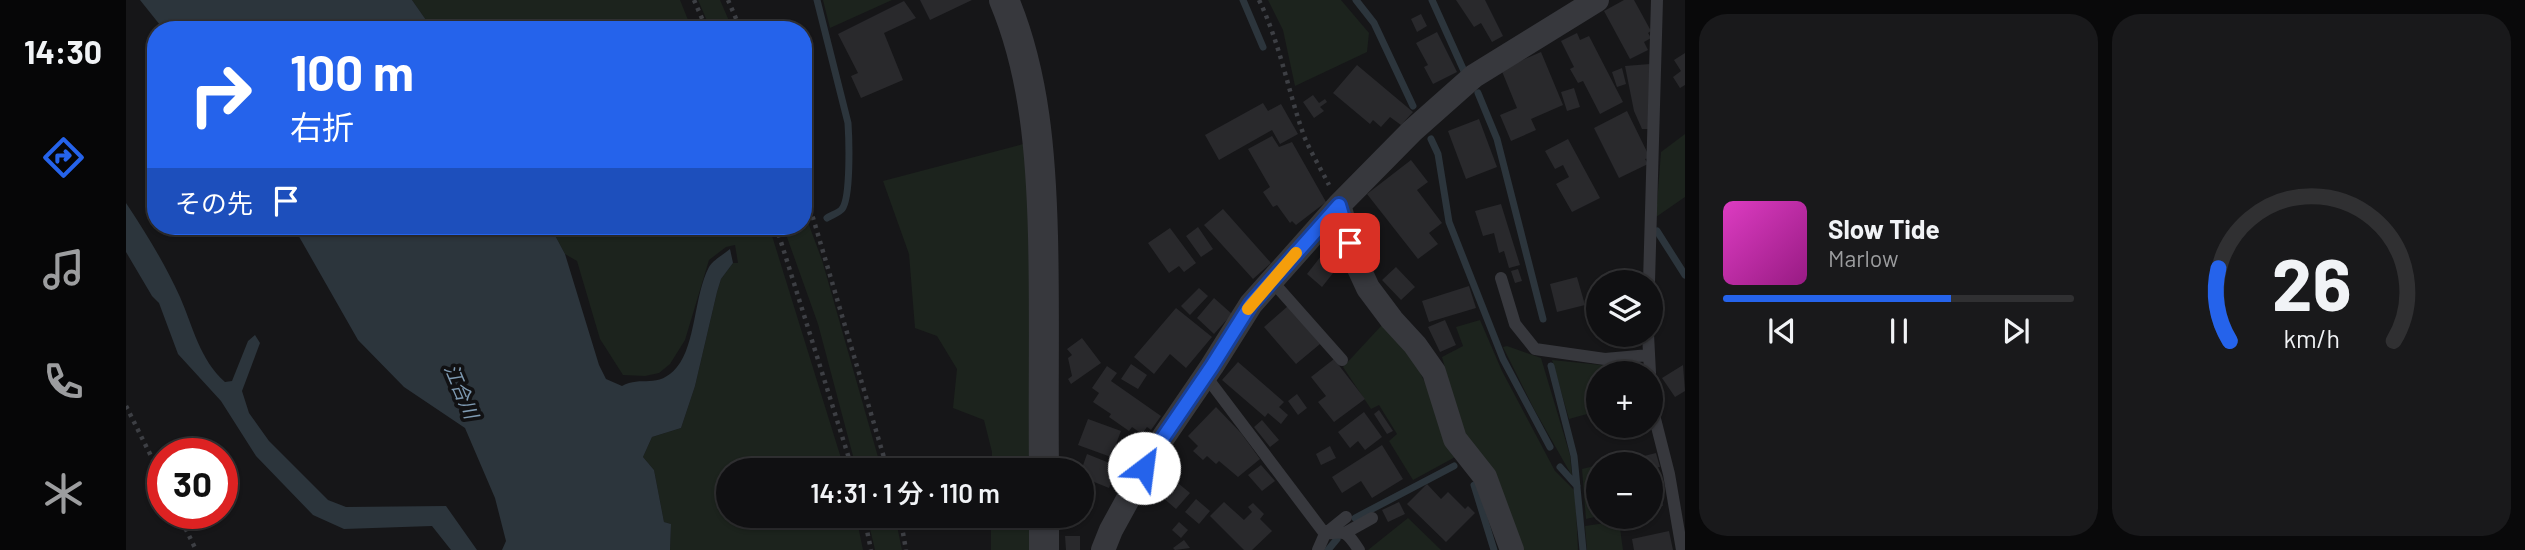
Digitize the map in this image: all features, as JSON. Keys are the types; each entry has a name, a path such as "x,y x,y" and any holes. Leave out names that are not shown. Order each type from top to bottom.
{"street":[{"path":"1004,0 1017,32 1028,76 1041,171 1044,458"},
{"path":"1103,550 1111,530 1156,448 1251,304 1339,205 1412,131 1474,76 1597,0"},
{"path":"1339,205 1356,262 1368,288 1434,372 1455,439 1485,477 1512,550"},
{"path":"1044,528 1044,550"}],"lane":[{"path":"1648,270 1657,0"},
{"path":"1501,278 1515,324 1535,349 1605,359 1649,355"},
{"path":"1272,281 1342,360"},
{"path":"1649,347 1649,361"},
{"path":"1205,376 1325,534"},
{"path":"1660,438 1682,550"},
{"path":"1318,550 1325,534 1346,517"},
{"path":"1345,533 1372,518"},
{"path":"1325,534 1341,531 1349,534 1359,550"}],"path":[{"path":"694,0 703,21"},
{"path":"728,0 737,21"},
{"path":"1259,0 1272,25 1282,68 1305,139 1339,205"},
{"path":"812,214 884,458"},
{"path":"779,235 849,458"},
{"path":"126,407 147,448"},
{"path":"866,528 871,550"},
{"path":"902,528 906,550"},
{"path":"186,529 196,550"}],"shaded area":[{"path":"412,0 680,0 688,21 427,21"},
{"path":"698,0 720,0 729,21 707,21"},
{"path":"823,0 892,0 830,28"},
{"path":"1268,0 1341,0 1369,33 1367,52 1295,86 1283,30"},
{"path":"1685,134 1685,197 1656,217 1661,152"},
{"path":"1027,143 1031,199 1031,458 992,458 984,420 953,408 957,369 937,336 915,328 909,254 883,181"},
{"path":"812,233 822,260 878,458 854,458 818,324 786,235"},
{"path":"555,235 772,235 841,458 716,458 716,528 858,528 863,550 670,550 671,524 664,522 654,470 643,457 652,437 681,428 695,386 721,279 733,263 738,263 735,245 726,247 709,260 685,340 670,364 659,373 645,376 623,375 600,339 577,261 565,254"},
{"path":"1480,320 1502,371 1555,471 1575,491 1578,550 1524,550 1465,441 1442,357 1463,346 1456,327"},
{"path":"1382,325 1413,359 1437,406 1457,456 1413,480 1389,441 1397,434 1379,405 1371,409 1343,367"},
{"path":"1503,347 1541,358 1570,455 1572,476"},
{"path":"1552,360 1586,363 1586,414 1569,419"},
{"path":"1586,468 1586,519 1582,469"},
{"path":"1408,518 1441,550 1368,550"},
{"path":"1585,526 1586,529 1620,529 1623,550 1587,550"},
{"path":"870,528 897,528 902,550 875,550"},
{"path":"991,528 1030,528 1029,550 991,550"}],"water":[{"path":"140,0 412,0 427,21 157,21"},
{"path":"126,203 168,273 209,364 225,382 232,381 248,341 255,335 260,343 242,391 249,413 269,441 328,500 346,507 446,506 477,550 451,550 432,526 344,529 313,515 256,456 221,401 178,354 159,303 126,252"},
{"name":"江合川","path":"298,235 555,235 565,254 599,365 606,379 622,386 663,378 677,367 692,333 704,278 709,267 730,249 733,263 721,279 695,386 681,428 652,437 643,457 654,470 664,522 671,524 670,550 502,550 506,541 495,498 465,428 404,387 358,340"}],"building":[{"path":"920,0 972,0 930,20"},
{"path":"1456,0 1485,0 1503,36 1492,42 1481,23 1474,27"},
{"path":"1624,0 1634,0 1651,31 1648,33 1651,38 1644,42 1648,50 1630,59 1604,11"},
{"path":"904,1 916,18 884,33 903,80 861,98 851,76 858,73 838,34"},
{"path":"1421,14 1427,26 1417,32 1411,19"},
{"path":"1437,32 1457,72 1433,84 1424,67 1428,65 1416,43"},
{"path":"1577,33 1580,40 1589,36 1623,102 1600,114 1583,81 1578,83 1570,69 1574,67 1561,41"},
{"path":"1541,52 1563,105 1531,119 1536,130 1511,141 1500,115 1517,108 1501,69"},
{"path":"1685,53 1685,85 1680,88 1673,77 1681,71 1674,60"},
{"path":"1650,64 1649,129 1642,129 1634,111 1625,66"},
{"path":"1357,65 1413,112 1401,125 1390,117 1381,127 1373,120 1370,124 1333,93"},
{"path":"1622,68 1626,84 1617,87 1612,72"},
{"path":"1574,88 1580,107 1567,111 1561,92"},
{"path":"1313,95 1319,103 1325,99 1327,102 1320,107 1324,111 1314,118 1303,102"},
{"path":"1263,103 1268,111 1281,104 1298,134 1280,144 1272,130 1219,160 1205,135"},
{"path":"1627,111 1650,158 1645,159 1648,164 1619,178 1594,128"},
{"path":"1479,119 1497,167 1466,179 1448,131"},
{"path":"1272,136 1279,147 1292,142 1326,202 1296,225 1292,221 1290,223 1277,205 1273,207 1263,192 1270,187 1248,149"},
{"path":"1568,139 1600,198 1572,212 1556,184 1569,177 1563,165 1555,169 1545,151"},
{"path":"1411,160 1428,182 1417,190 1442,223 1429,233 1438,244 1418,259 1367,194"},
{"path":"1501,204 1520,265 1509,268 1504,251 1499,253 1494,233 1483,236 1475,211"},
{"path":"1223,209 1271,263 1253,279 1204,225"},
{"path":"1198,227 1213,249 1201,257 1186,236"},
{"path":"1170,228 1196,263 1184,272 1179,266 1169,273 1148,243"},
{"path":"1325,251 1341,263 1322,287 1307,274"},
{"path":"1396,267 1415,287 1401,300 1382,280"},
{"path":"1518,269 1522,281 1515,283 1511,271"},
{"path":"1577,277 1585,305 1557,312 1550,284"},
{"path":"1469,286 1476,308 1429,322 1422,301"},
{"path":"1199,288 1208,296 1190,315 1181,306"},
{"path":"1214,298 1232,314 1214,334 1197,318"},
{"path":"1288,306 1320,344 1296,364 1264,327"},
{"path":"1176,308 1212,337 1186,368 1170,354 1154,374 1134,357"},
{"path":"1445,320 1456,345 1440,352 1428,327"},
{"path":"1082,338 1101,363 1071,384 1068,379 1072,376 1068,358 1072,355 1067,349"},
{"path":"1334,359 1365,399 1334,422 1318,402 1326,396 1311,377"},
{"path":"1238,362 1284,402 1279,407 1288,415 1281,424 1268,413 1265,417 1222,380"},
{"path":"1131,364 1147,375 1138,389 1121,379"},
{"path":"1683,365 1685,391 1675,397 1663,377"},
{"path":"1107,366 1117,373 1111,381 1161,416 1151,430 1147,427 1142,434 1132,427 1129,431 1093,402 1099,393 1092,388"},
{"path":"1297,394 1307,408 1298,415 1288,401"},
{"path":"1216,407 1241,433 1260,459 1238,477 1219,461 1216,464 1207,456 1203,460 1193,451 1198,446 1188,436"},
{"path":"1379,410 1393,431 1387,434 1374,414"},
{"path":"1364,412 1382,437 1365,450 1358,441 1350,448 1338,432"},
{"path":"1088,419 1121,431 1111,457 1078,445"},
{"path":"1262,420 1279,440 1270,447 1254,427"},
{"path":"1382,445 1403,479 1372,498 1361,481 1342,493 1332,477"},
{"path":"1330,446 1336,458 1321,465 1316,454"},
{"path":"1087,454 1117,466 1109,488 1094,482 1094,458 1086,458"},
{"path":"1261,465 1275,481 1262,491 1248,475"},
{"path":"1167,474 1190,493 1176,509 1154,490"},
{"path":"1427,484 1441,499 1448,492 1465,509 1468,506 1475,513 1446,542 1407,504"},
{"path":"1196,499 1210,511 1199,524 1185,512"},
{"path":"1224,502 1244,520 1252,512 1248,507 1253,503 1264,514 1260,519 1272,531 1252,550 1244,550 1210,516"},
{"path":"1399,502 1405,514 1388,522 1382,510"},
{"path":"1179,522 1188,530 1181,538 1172,530"},
{"path":"1669,531 1673,550 1634,550 1632,539"},
{"path":"1065,536 1080,536 1080,550 1066,550"},
{"path":"1184,540 1190,548 1173,548"}],"waterway":[{"path":"817,0 848,123 848,181 845,203 841,210 827,218"},
{"path":"1243,0 1263,47"},
{"path":"1356,0 1374,23 1413,106"},
{"path":"1432,0 1464,71"},
{"path":"1478,93 1497,139 1543,319"},
{"path":"1431,139 1438,154 1449,222 1503,359 1550,447"},
{"path":"1657,231 1685,275"},
{"path":"1551,366 1574,456 1583,550"},
{"path":"1355,518 1454,466"},
{"path":"1560,467 1577,486"},
{"path":"1474,485 1494,550"},
{"path":"1328,550 1337,539"}],"slow traffic":[{"path":"1248,309 1296,253"}],"route":[{"path":"1144,468 1251,304 1339,205 1350,243"}]}
